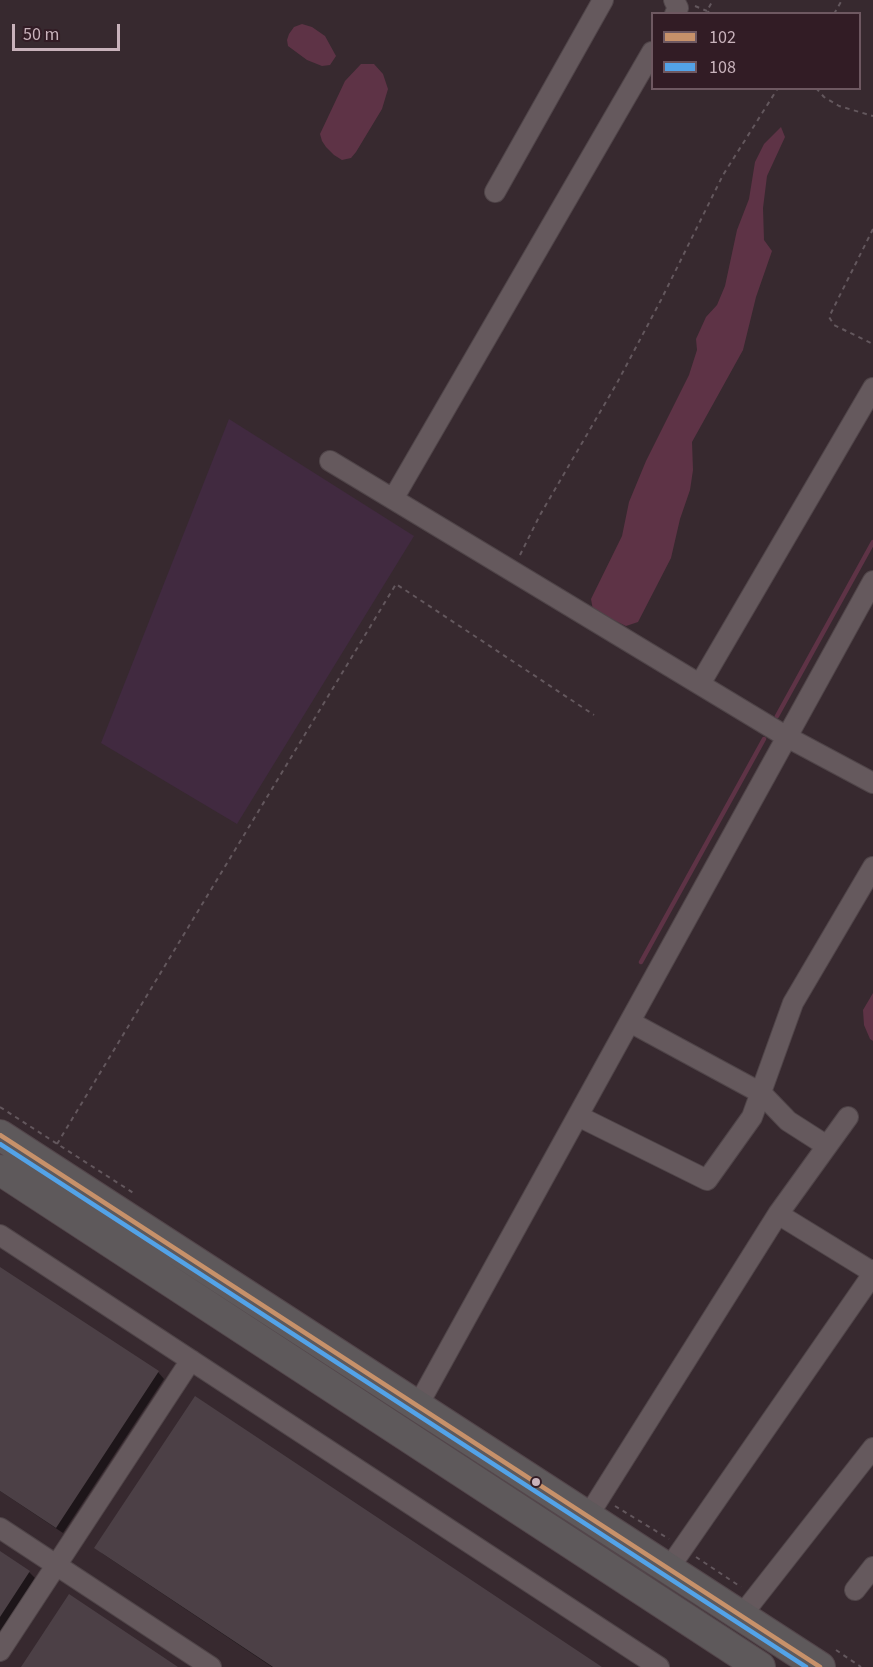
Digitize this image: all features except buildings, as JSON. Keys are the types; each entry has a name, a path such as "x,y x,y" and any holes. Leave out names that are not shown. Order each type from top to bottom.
{"highway":[{"path":"0,1135 820,1667"},
{"path":"0,1170 760,1667"}],"street":[{"path":"495,192 603,0"},
{"path":"393,499 651,54"},
{"path":"700,684 873,388"},
{"path":"330,461 787,737 873,783"},
{"path":"417,1407 873,581"},
{"path":"578,1116 707,1180 752,1117 793,1003 873,867"},
{"path":"630,1022 761,1093 788,1121 827,1146"},
{"path":"588,1516 778,1214 848,1117"},
{"path":"669,1568 873,1272 778,1214"},
{"path":"0,1235 659,1667"},
{"path":"0,1651 191,1360"},
{"path":"741,1616 873,1448"},
{"path":"0,1528 211,1667"},
{"path":"855,1590 873,1567"}],"path":[{"path":"512,571 540,515 617,383 723,176 777,90"},
{"path":"818,90 824,97 839,106 873,116"},
{"path":"873,229 829,317 834,325 873,344"},
{"path":"44,1164 396,584 594,715"}],"shaded area":[{"path":"302,24 312,27 325,36 336,56 330,65 322,66 307,60 288,46 289,34 294,27"},
{"path":"361,64 374,64 383,74 388,89 382,109 356,152 351,158 342,160 326,147 320,134 345,81"},
{"path":"781,127 785,137 767,176 763,208 764,240 772,251 756,297 743,350 692,442 693,470 690,490 680,519 671,558 638,622 626,626 593,610 591,599 622,536 629,502 646,461 689,375 697,350 696,339 706,317 717,305 725,286 737,230 749,199 755,162 764,144"},
{"path":"229,419 414,536 237,824 101,743"},
{"path":"873,993 873,1041 864,1025 863,1010"}],"waterway":[{"path":"777,716 873,542"},
{"path":"641,962 764,739"}],"transit line":[{"name":"102","path":"0,1135 820,1667"},
{"name":"108","path":"0,1144 806,1667"}]}
